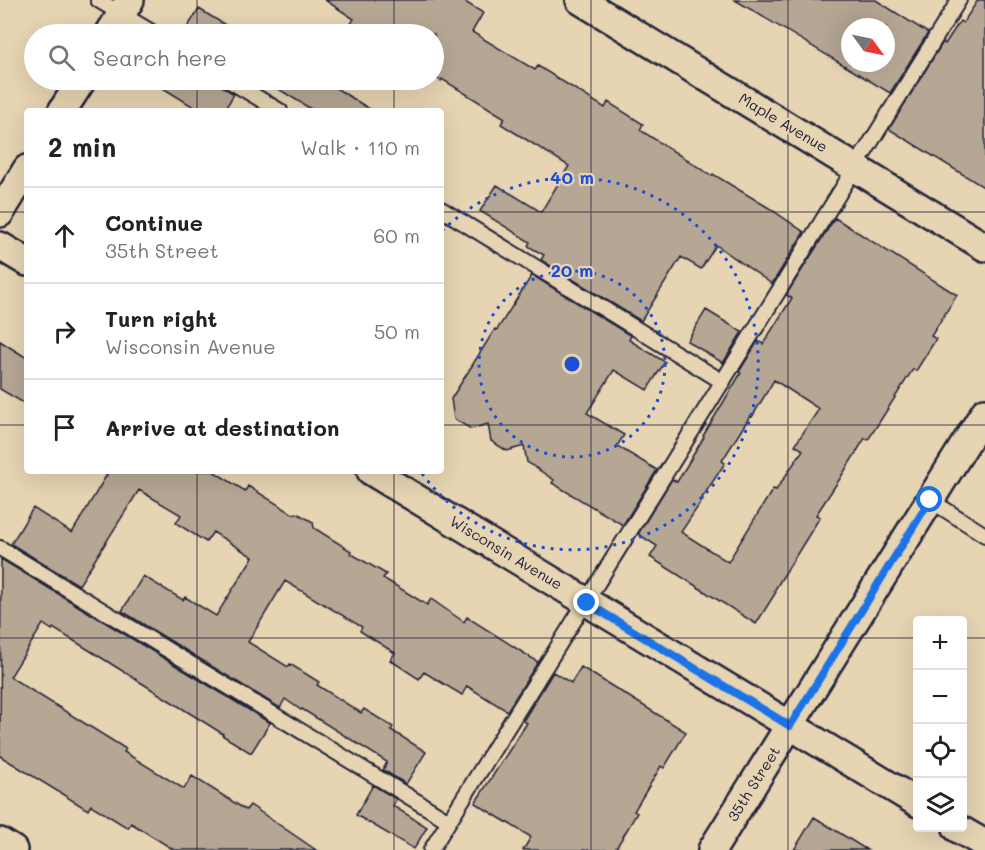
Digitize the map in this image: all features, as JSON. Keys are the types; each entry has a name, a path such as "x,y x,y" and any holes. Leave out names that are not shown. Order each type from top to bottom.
{"street":[{"name":"Maple Avenue","path":"580,0 985,247"},
{"path":"64,108 76,90"},
{"path":"0,213 24,174"},
{"path":"0,246 24,260"},
{"name":"35th Street","path":"712,850 985,412"},
{"name":"Wisconsin Avenue","path":"376,474 913,800"},
{"path":"964,832 985,844"},
{"path":"0,842 13,850"}],"lane":[{"path":"98,0 136,24"},
{"path":"431,850 587,603 959,0"},
{"path":"245,90 275,108"},
{"path":"444,211 723,382"},
{"path":"930,500 985,535"},
{"path":"0,548 449,821"}],"building":[{"path":"325,0 462,0 483,13 472,32 535,70 538,66 605,108 608,102 643,124 640,130 712,176 713,174 769,208 804,232 772,284 716,245 701,269 681,257 641,321 541,260 544,255 528,246 530,242 480,211 497,185 541,212 569,166 501,124 505,118 444,80 444,24 351,24 354,19"},
{"path":"735,0 876,0 928,33 890,93 855,72 895,72 895,18 841,18 841,64"},
{"path":"978,0 985,0 985,188 889,129 943,42 945,44 960,21 963,23"},
{"path":"199,9 224,24 189,24"},
{"path":"166,90 228,90 234,94 226,108 195,108"},
{"path":"280,90 339,90 368,108 309,108"},
{"path":"835,218 957,295 931,336 936,339 916,371 913,369 868,440 865,438 816,515 820,517 756,624 650,557 657,546 638,534 672,479 677,482 758,341 763,344 792,298 786,295","holes":["774,380 819,409 795,445 803,450 776,490 773,489 728,562 681,532 725,463 722,461"]},
{"path":"532,275 631,336 629,340 665,362 647,390 614,370 587,413 624,435 617,446 657,470 623,525 552,483 554,480 527,462 524,446 507,451 491,441 488,424 471,429 454,419 451,399"},
{"path":"706,310 742,332 723,363 687,341"},
{"path":"0,341 24,356 24,403 0,389"},
{"path":"107,474 218,474 245,491 248,486 293,514 297,513 313,522 314,528 386,574 383,578 427,605 431,599 464,622 467,617 538,662 507,711 467,686 462,695 424,672 419,679 390,660 395,653 360,631 362,627 285,581 248,642 288,667 290,664 319,682 317,685 361,713 364,709 393,727 391,730 426,752 406,784 383,770 387,762 302,709 285,699 280,708 122,611 143,576 183,600 185,597 216,616 253,557 213,532 206,542 176,523 181,515 139,490 79,585 11,544 33,508 72,533"},
{"path":"1,559 270,723 251,753 89,650 43,624 10,677 126,749 124,752 184,789 192,776 246,810 250,805 316,850 174,850 131,823 128,828 91,805 88,810 0,756"},
{"path":"581,667 686,732 664,768 661,766 634,811 637,813 615,850 523,850 531,837 475,803 527,723 523,721 553,672 571,683"},
{"path":"373,785 396,799 393,806 427,827 414,849 356,815"},
{"path":"814,817 867,850 794,850"}],"route":[{"path":"587,603 790,726 930,500"}]}
